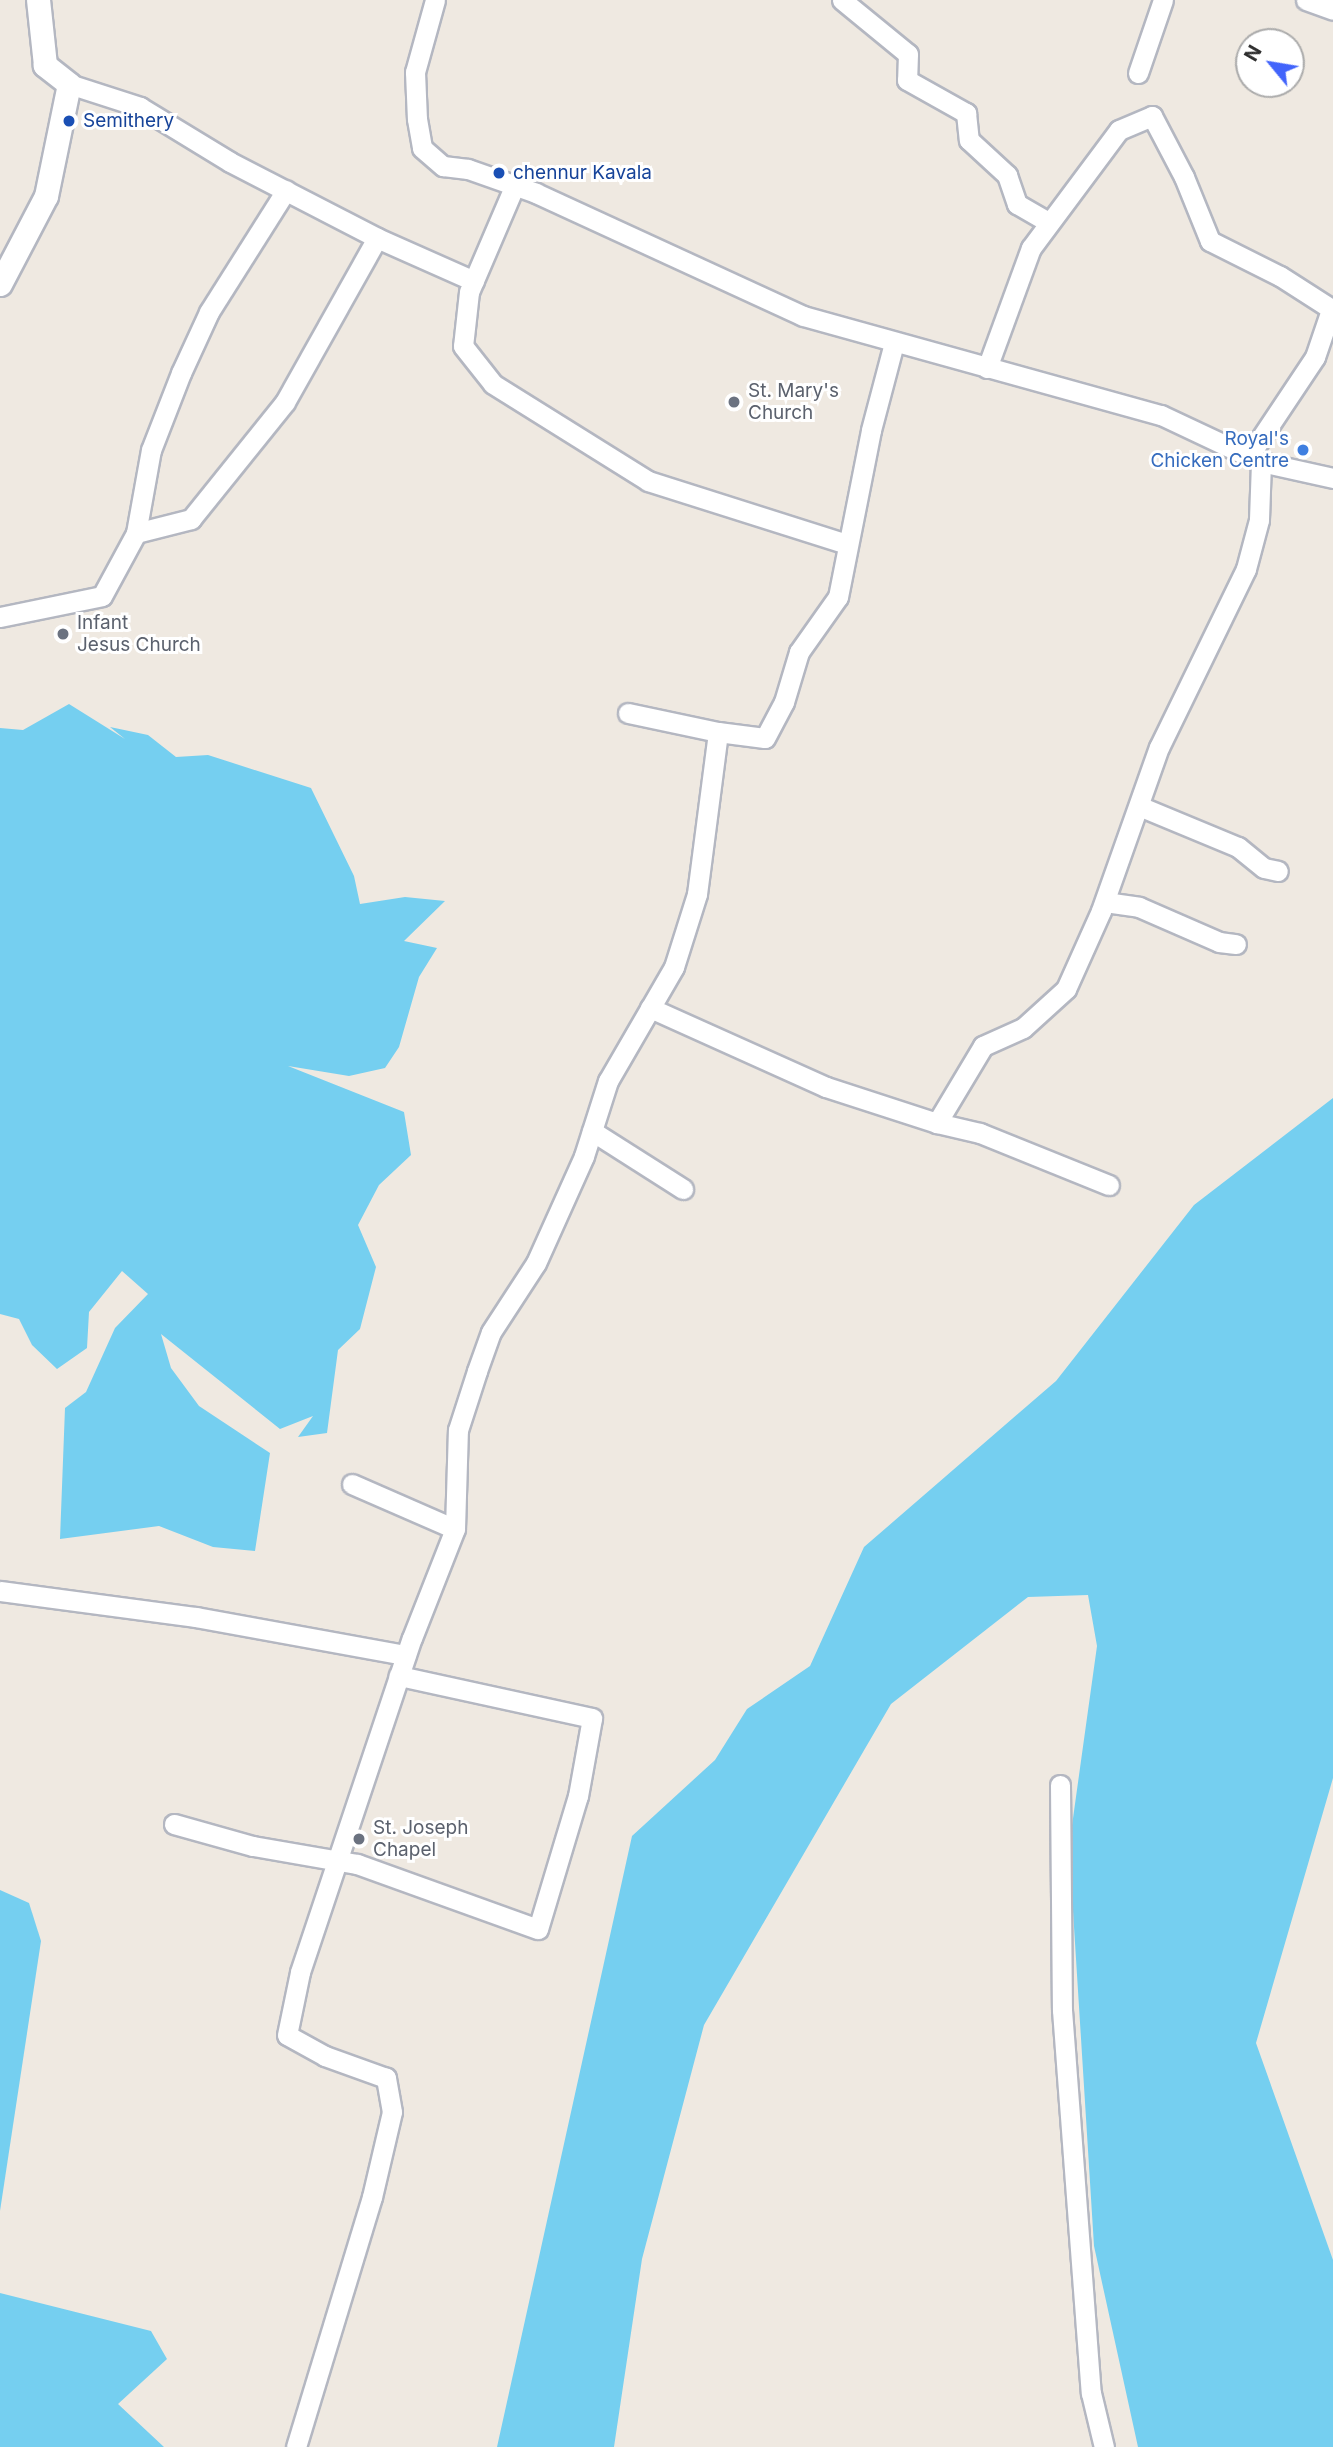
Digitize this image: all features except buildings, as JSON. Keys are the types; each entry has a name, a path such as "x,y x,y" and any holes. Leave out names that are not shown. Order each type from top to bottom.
{"street":[{"path":"38,0 45,65 69,84 139,107 377,238 474,281"},
{"path":"435,0 415,72 422,148 443,166 468,169 575,210 803,316 1161,415 1255,459 1333,478"},
{"path":"842,0 908,54 907,80 966,113 969,140 1007,174 1017,204 1048,222"},
{"path":"1138,72 1163,0"},
{"path":"1306,0 1333,10"},
{"path":"0,284 46,196 69,84"},
{"path":"937,1123 983,1046 1023,1028 1066,989 1105,902 1159,747 1246,569 1259,520 1255,459 1315,357 1332,310 1280,276 1210,241 1152,116 1119,130 1048,222 1031,248 1011,295 987,368"},
{"path":"514,187 474,281 463,346 493,384 648,481 847,544"},
{"path":"0,617 102,596 136,533 151,450 181,373 209,312 286,190"},
{"path":"136,533 191,519 200,508 285,402 377,238"},
{"path":"628,713 718,732 765,738 784,702 799,652 838,597 847,544 894,343"},
{"path":"296,2447 372,2197 392,2112 386,2078 326,2056 287,2035 300,1972 336,1860 352,1825 398,1676 456,1529 458,1430 491,1332 536,1263 592,1131 608,1081 674,967 697,894 718,732"},
{"path":"1139,806 1238,847 1264,868 1278,871"},
{"path":"1105,902 1139,907 1220,942 1237,944"},
{"path":"650,1008 826,1087 937,1123 980,1133 1110,1185"},
{"path":"592,1131 682,1189"},
{"path":"352,1484 456,1529"},
{"path":"0,1591 196,1618 406,1655"},
{"path":"174,1824 253,1846 336,1860 538,1928 578,1796 592,1718 398,1676"},
{"path":"1060,1784 1062,2010 1091,2393 1104,2447"}],"water":[{"path":"69,704 125,739 110,727 148,735 176,757 208,755 311,788 354,876 360,904 405,897 445,901 404,941 437,948 419,977 399,1047 385,1068 349,1076 288,1066 404,1112 411,1155 379,1185 358,1225 376,1267 360,1329 338,1350 327,1433 298,1437 313,1416 280,1429 161,1334 171,1368 199,1406 270,1453 255,1551 213,1547 159,1526 60,1539 65,1408 86,1392 115,1328 148,1294 122,1271 89,1312 87,1348 57,1369 32,1345 19,1319 0,1314 0,728 23,730"},
{"path":"1333,1098 1333,1778 1256,2043 1333,2260 1333,2447 1138,2447 1094,2246 1069,1847 1097,1646 1088,1595 1028,1597 891,1704 704,2025 642,2259 614,2447 497,2447 632,1836 715,1760 747,1709 810,1666 864,1547 1056,1381 1194,1205"},
{"path":"0,1890 29,1903 41,1941 0,2211"},
{"path":"0,2293 151,2331 167,2359 118,2404 164,2447 0,2447"}],"place":[{"name":"Semithery","path":"69,121"},
{"name":"chennur Kavala","path":"499,173"},
{"name":"St. Mary's Church","path":"734,402"},
{"name":"Royal's Chicken Centre","path":"1303,450"},
{"name":"Infant Jesus Church","path":"63,634"},
{"name":"St. Joseph Chapel","path":"359,1839"}]}
